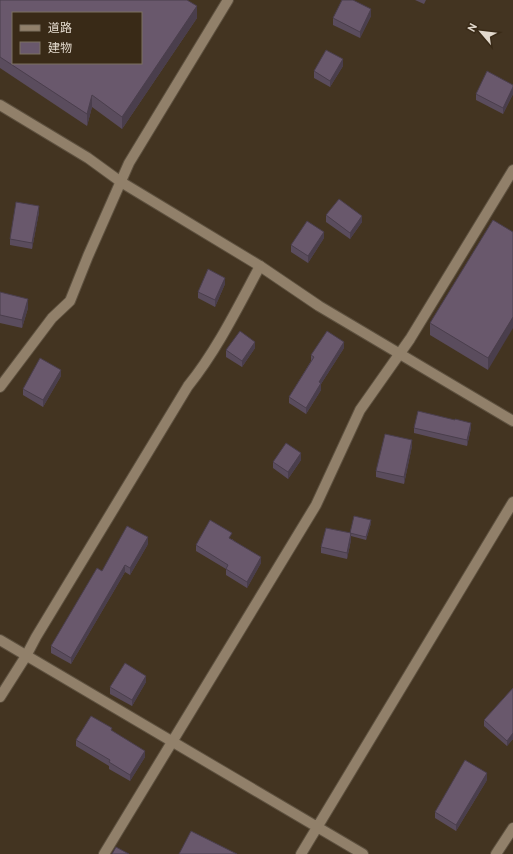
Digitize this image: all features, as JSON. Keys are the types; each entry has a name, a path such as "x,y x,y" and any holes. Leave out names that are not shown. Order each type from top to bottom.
{"street":[{"path":"0,387 52,318 70,301 129,163 228,0"},
{"path":"0,105 88,158 121,182 260,266 319,306 513,421"},
{"path":"104,854 316,505 360,410 400,354 513,170"},
{"path":"0,697 184,393 199,372 232,318 260,266"},
{"path":"301,854 513,502"},
{"path":"0,640 174,741 363,854"},
{"path":"496,854 513,828"}],"building":[{"path":"0,0 187,0 197,6 122,117 92,95 87,114 0,57"},
{"path":"342,0 353,0 371,9 360,32 333,18"},
{"path":"326,50 343,59 330,81 314,71"},
{"path":"487,71 513,85 503,108 476,94"},
{"path":"339,199 362,216 350,233 326,215"},
{"path":"16,202 39,206 32,243 10,239"},
{"path":"493,220 513,232 513,317 488,358 430,323"},
{"path":"307,221 324,232 308,256 291,245"},
{"path":"208,269 225,278 215,300 198,292"},
{"path":"0,292 28,299 22,320 0,315"},
{"path":"240,331 255,342 242,361 226,350"},
{"path":"327,331 344,342 319,382 321,383 306,408 289,397 314,357 311,355"},
{"path":"40,358 61,370 43,400 23,389"},
{"path":"418,411 471,423 467,440 414,428"},
{"path":"385,434 412,440 404,477 376,471"},
{"path":"286,443 301,453 288,472 273,462"},
{"path":"354,516 371,520 366,537 350,533"},
{"path":"210,520 232,533 229,538 261,557 247,582 226,569 228,565 196,545"},
{"path":"127,526 148,537 130,568 125,565 71,658 51,646 97,568 102,571"},
{"path":"326,528 351,533 347,553 321,547"},
{"path":"125,663 146,676 132,700 110,687"},
{"path":"513,688 513,733 507,741 484,720"},
{"path":"91,716 112,728 111,730 145,751 130,775 109,762 110,760 76,740"},
{"path":"465,760 487,773 456,825 435,812"},
{"path":"191,831 237,854 179,854"},
{"path":"116,847 129,854 112,854"}]}
